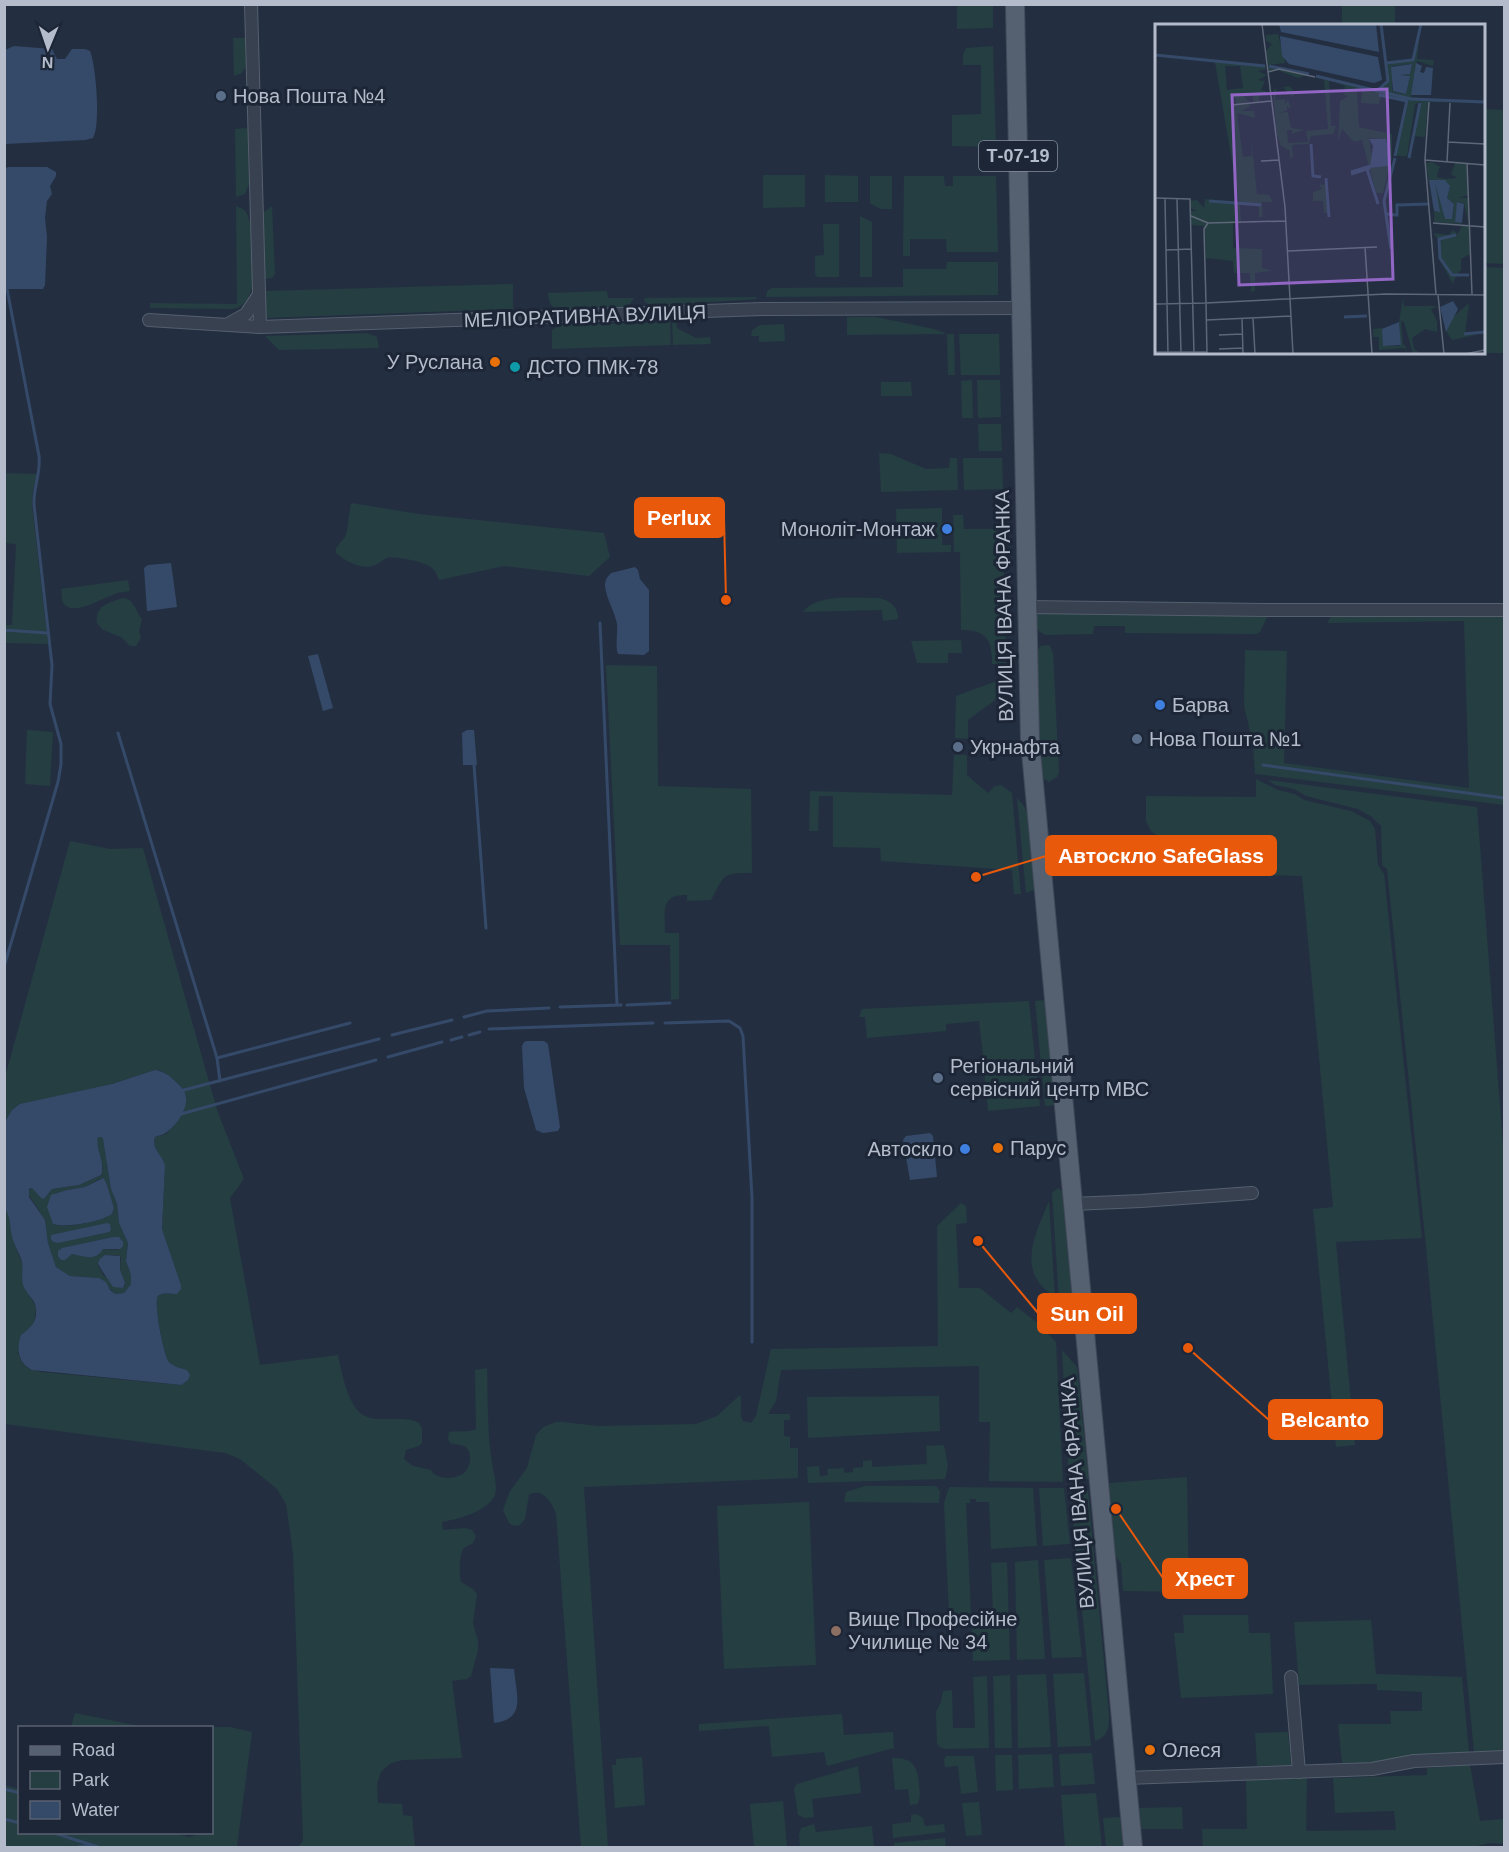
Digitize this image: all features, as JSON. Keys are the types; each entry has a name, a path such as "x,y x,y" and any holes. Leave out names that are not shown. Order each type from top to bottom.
{"main road":[{"name":"ВУЛИЦЯ ІВАНА ФРАНКА","path":"1015,4 1026,607 1033,788 1133,1848"}],"street":[{"path":"251,4 260,327"},
{"path":"227,325 246,314 258,295"},
{"name":"МЕЛІОРАТИВНА ВУЛИЦЯ","path":"149,320 260,327 762,309 1021,308"},
{"path":"1026,607 1504,610"},
{"path":"1072,1204 1251,1193"},
{"path":"1291,1677 1299,1772"},
{"path":"1126,1778 1372,1769 1414,1761 1504,1757"}],"green space":[{"path":"957,5 993,5 993,28 957,29"},
{"path":"1342,5 1395,5 1395,24 1342,24"},
{"path":"233,38 245,38 246,66 242,73 234,76"},
{"path":"993,46 996,147 952,146 952,115 981,114 981,65 963,65 963,55 966,48"},
{"path":"1485,109 1504,110 1504,264 1485,263"},
{"path":"248,128 249,184 245,194 236,197 235,129"},
{"path":"764,175 805,175 805,207 763,208"},
{"path":"825,175 858,176 858,202 825,202"},
{"path":"870,176 892,176 892,209 880,209 870,203"},
{"path":"904,176 944,176 945,186 953,186 953,176 996,176 998,252 947,252 946,239 910,239 910,256 903,256"},
{"path":"236,206 246,212 251,228 252,287 246,302 232,309 150,308 150,303 237,304"},
{"path":"272,206 275,274 272,278 265,279 263,215"},
{"path":"860,216 872,222 872,277 860,277"},
{"path":"823,224 839,224 839,277 817,277 815,274 815,256 824,255"},
{"path":"947,262 998,262 998,295 766,297 767,291 772,288 903,287 903,269 946,269"},
{"path":"1485,267 1504,268 1504,353 1485,353"},
{"path":"513,284 513,309 266,318 265,291"},
{"path":"607,291 608,298 634,298 628,307 559,310 551,304 548,293"},
{"path":"756,297 756,299 652,306 645,302 644,298"},
{"path":"847,317 876,317 934,329 947,334 847,335"},
{"path":"672,321 676,321 677,328 696,338 710,337 711,344 673,345"},
{"path":"670,322 671,345 552,349 552,330 559,325"},
{"path":"784,324 785,341 759,342 759,336 751,336 752,330 760,325"},
{"path":"367,333 377,337 379,348 279,350 265,336"},
{"path":"947,334 954,334 955,375 948,375"},
{"path":"959,334 999,334 1000,375 961,375"},
{"path":"972,380 973,418 962,418 961,381"},
{"path":"977,380 1000,380 1001,417 978,418"},
{"path":"881,382 911,382 912,396 881,396"},
{"path":"978,424 1001,424 1002,451 979,451"},
{"path":"879,453 891,454 926,469 949,468 950,458 957,458 958,490 881,492"},
{"path":"963,458 1002,458 1003,489 964,490"},
{"path":"4,473 38,474 33,490 32,505 48,644 5,643 5,625 12,625 16,544 5,543"},
{"path":"351,503 419,514 604,533 610,557 589,576 504,566 439,580 432,568 403,559 387,558 370,567 360,566 336,553 336,548 345,537"},
{"path":"942,508 942,545 951,545 951,552 897,553 896,509"},
{"path":"953,515 963,515 964,529 1003,529 1006,664 992,664 989,643 982,634 961,630 960,552 954,552"},
{"path":"128,580 130,591 117,593 89,605 74,608 68,607 62,601 61,589"},
{"path":"124,598 133,603 142,619 139,631 141,638 136,646 130,646 121,637 103,630 97,623 98,612 104,606"},
{"path":"878,598 893,605 898,619 883,621 882,610 803,612 809,606 827,599"},
{"path":"1039,612 1268,615 1260,632 1256,634 1125,633 1125,626 1094,626 1093,634 1047,635 1040,632 1036,626 1035,619"},
{"path":"1504,614 1504,805 1255,774 1253,744 1244,706 1245,650 1287,651 1284,763 1469,788 1464,621 1327,623 1332,615"},
{"path":"961,640 962,653 948,653 948,663 917,663 911,641"},
{"path":"1048,645 1053,653 1059,772 1057,777 1049,782 1040,772 1037,653 1040,646"},
{"path":"606,665 657,666 658,786 751,789 752,873 726,877 711,900 687,901 687,895 678,895 672,897 666,905 665,933 679,933 679,999 671,1000 670,945 620,945"},
{"path":"1006,680 1007,691 968,720 968,739 955,738 956,696"},
{"path":"27,730 53,732 50,786 25,784"},
{"path":"954,755 967,755 967,775 988,793 995,786 1001,785 1012,793 1021,894 1014,894 1012,870 881,861 880,848 833,847 833,796 819,796 818,831 809,831 810,791 952,795"},
{"path":"1256,779 1278,790 1295,794 1304,800 1351,811 1370,821 1375,829 1378,865 1384,874 1422,1238 1336,1242 1355,1445 1336,1447 1313,1209 1333,1207 1302,876 1217,874 1217,862 1197,862 1187,859 1151,831 1146,821 1146,796 1256,797"},
{"path":"1268,780 1477,807 1504,1158 1504,1751 1474,1752 1387,869 1382,865 1381,826 1372,817 1358,809 1306,796 1294,789 1275,785"},
{"path":"1017,798 1027,813 1034,890 1026,893"},
{"path":"70,841 110,849 143,848 217,1110 244,1179 230,1198 260,1365 338,1355 347,1390 360,1413 373,1419 405,1419 419,1423 422,1428 422,1443 406,1450 404,1459 413,1466 431,1470 437,1476 446,1478 461,1475 469,1466 469,1451 464,1446 450,1443 449,1432 476,1429 475,1370 487,1368 489,1432 496,1485 494,1497 488,1505 476,1512 442,1522 443,1530 465,1528 472,1530 476,1536 473,1543 462,1551 460,1569 461,1582 477,1594 473,1623 478,1650 471,1676 467,1679 452,1681 462,1758 403,1760 391,1763 381,1772 377,1784 378,1803 402,1804 403,1815 412,1816 415,1847 298,1847 303,1841 293,1553 286,1504 277,1489 240,1459 225,1453 5,1424 5,1209 9,1215 13,1240 22,1263 23,1284 36,1307 32,1328 21,1335 18,1353 23,1364 41,1372 181,1385 187,1370 169,1362 164,1350 158,1318 158,1296 177,1294 181,1285 162,1229 165,1165 154,1145 155,1137 166,1134 183,1111 186,1096 184,1090 172,1078 160,1070 155,1070 112,1084 15,1107 5,1122 5,1077"},
{"path":"1045,1000 1056,1105 1045,1106 1035,1001"},
{"path":"1029,1001 1035,1060 984,1065 979,1021 946,1024 946,1031 867,1038 865,1017 859,1017 862,1009"},
{"path":"1036,1066 1040,1106 988,1111 984,1071"},
{"path":"98,1137 103,1139 119,1223 128,1243 126,1261 131,1275 131,1284 124,1293 115,1294 99,1278 70,1276 56,1267 48,1243 45,1220 29,1195 29,1190 32,1188 45,1198 52,1189 79,1185 101,1175 103,1168 96,1141","holes":["101,1178 106,1182 114,1208 112,1214 83,1224 67,1226 53,1224 50,1214 67,1190 85,1187","113,1237 120,1238 123,1243 118,1250 103,1249 69,1256 60,1249","105,1255 118,1255 121,1258 120,1270 125,1285 123,1288 112,1285 98,1265"]},
{"path":"1058,1188 1062,1191 1073,1308 1059,1300 1052,1193"},
{"path":"1049,1201 1055,1297 1035,1276 1032,1265 1034,1240"},
{"path":"961,1203 966,1206 967,1223 956,1224 959,1288 980,1288 1011,1313 1017,1307 1040,1325 1056,1342 1063,1482 989,1481 990,1422 979,1422 979,1366 781,1370 776,1401 768,1414 790,1414 790,1420 784,1420 784,1436 790,1437 790,1448 798,1448 798,1478 584,1487 608,1847 581,1847 556,1514 546,1497 538,1493 529,1495 525,1519 520,1525 514,1526 509,1523 503,1510 510,1491 527,1468 536,1435 543,1427 556,1422 598,1426 696,1424 717,1416 740,1395 743,1421 751,1423 756,1416 771,1349 938,1346 937,1226"},
{"path":"1062,1350 1077,1367 1088,1473 1088,1478 1084,1480 1069,1481"},
{"path":"939,1396 940,1431 808,1438 807,1397"},
{"path":"944,1445 948,1466 945,1479 808,1483 807,1467 819,1466 820,1476 828,1475 827,1469 844,1468 844,1473 853,1472 853,1468 863,1467 863,1461 872,1460 872,1467 927,1464 926,1446"},
{"path":"1187,1477 1189,1592 1123,1591 1121,1563 1115,1556 1109,1483"},
{"path":"865,1486 934,1486 940,1491 939,1503 844,1502 846,1492"},
{"path":"950,1487 1033,1488 1037,1546 991,1549 989,1502 976,1502 976,1499 970,1499 970,1503 966,1503 971,1614 993,1613 991,1563 1007,1562 1010,1660 973,1661 971,1615 949,1615 944,1503"},
{"path":"1039,1488 1064,1488 1070,1544 1043,1546"},
{"path":"1070,1490 1088,1491 1109,1715 1107,1731 1103,1737 1095,1741"},
{"path":"809,1502 816,1665 724,1669 717,1506"},
{"path":"1071,1558 1082,1657 1052,1658 1044,1560"},
{"path":"1038,1560 1045,1659 1017,1660 1015,1562"},
{"path":"1183,1615 1248,1615 1249,1633 1270,1633 1273,1694 1181,1698 1174,1633 1184,1633"},
{"path":"1371,1620 1376,1674 1462,1677 1469,1752 1412,1755 1376,1762 1342,1763 1338,1724 1391,1724 1390,1711 1422,1711 1422,1692 1377,1690 1377,1684 1299,1685 1294,1622"},
{"path":"1084,1673 1091,1746 1058,1747 1053,1674"},
{"path":"1046,1674 1051,1747 1018,1748 1017,1675"},
{"path":"1010,1675 1012,1748 995,1748 993,1676"},
{"path":"987,1676 989,1748 941,1748 937,1744 936,1712 943,1691 952,1690 953,1728 975,1728 973,1677"},
{"path":"75,1713 139,1726 71,1726"},
{"path":"842,1714 844,1735 893,1732 894,1748 827,1766 824,1752 772,1757 769,1726 699,1731 699,1724"},
{"path":"213,1727 230,1727 252,1732 237,1847 5,1847 4,1785 18,1789 18,1834 176,1834 189,1837 213,1834"},
{"path":"1288,1732 1291,1765 1257,1766 1255,1733"},
{"path":"1092,1753 1095,1784 1061,1786 1059,1754"},
{"path":"1052,1754 1054,1787 1019,1789 1018,1755"},
{"path":"995,1755 1012,1755 1013,1790 996,1791"},
{"path":"946,1756 974,1756 978,1792 961,1794 958,1766 945,1767"},
{"path":"642,1757 645,1805 615,1808 612,1765 616,1765 616,1759"},
{"path":"892,1758 905,1759 913,1764 920,1793 917,1804 910,1805 908,1789 895,1790"},
{"path":"1470,1765 1480,1821 1504,1819 1504,1844 1490,1843 1468,1848 1203,1847 1202,1829 1247,1829 1246,1780 1307,1778 1306,1831 1396,1830 1394,1811 1335,1813 1333,1778 1427,1775 1427,1768"},
{"path":"858,1766 861,1793 812,1799 814,1817 805,1818 798,1815 794,1788 797,1784"},
{"path":"1096,1793 1102,1847 1065,1847 1061,1795"},
{"path":"783,1801 787,1847 754,1847 750,1804"},
{"path":"979,1802 982,1835 966,1836 962,1803"},
{"path":"1182,1807 1183,1829 1141,1829 1139,1808"},
{"path":"917,1814 923,1818 925,1826 944,1824 945,1832 893,1838 892,1824 911,1822 911,1815"},
{"path":"1120,1817 1123,1847 1106,1847 1103,1818"},
{"path":"814,1824 816,1832 872,1826 874,1847 800,1847 801,1828"},
{"path":"945,1838 946,1847 894,1847 894,1843"}],"water":[{"path":"14,46 52,49 57,59 65,59 72,49 90,51 97,95 97,121 93,138 5,144 5,50"},
{"path":"8,167 47,167 56,172 50,186 52,194 47,201 45,218 47,237 43,289 5,289 4,169"},
{"path":"171,563 177,607 147,611 144,568 148,565"},
{"path":"635,567 640,579 649,590 649,651 644,655 618,654 617,624 607,596 605,582 611,573"},
{"path":"318,654 333,708 323,711 308,656"},
{"path":"474,730 477,765 463,765 462,733"},
{"path":"527,1041 544,1041 548,1044 560,1127 558,1131 543,1133 536,1130 524,1088 522,1046"},
{"path":"155,1070 169,1076 180,1085 186,1098 179,1119 172,1128 155,1137 154,1141 165,1165 162,1229 181,1285 177,1294 158,1296 158,1318 164,1350 169,1362 187,1370 190,1375 188,1380 181,1385 32,1370 24,1364 19,1355 21,1335 33,1324 36,1309 23,1285 22,1262 13,1240 9,1216 5,1209 5,1122 12,1110 20,1104 112,1084","holes":["98,1137 101,1137 111,1189 117,1204 119,1223 128,1243 126,1261 131,1275 131,1284 124,1293 115,1294 106,1282 99,1278 70,1276 56,1267 48,1243 45,1220 29,1197 29,1189 32,1188 44,1199 52,1189 79,1185 101,1175 102,1166 97,1142"]},
{"path":"930,1133 933,1136 937,1177 910,1180 903,1140 906,1136"},
{"path":"103,1178 114,1208 112,1214 83,1224 53,1224 47,1207 51,1195 85,1187"},
{"path":"110,1224 109,1232 58,1243 51,1240 51,1235"},
{"path":"119,1237 123,1242 120,1249 103,1249 93,1257 72,1254 65,1260 61,1260 58,1256 58,1251 62,1248"},
{"path":"105,1255 120,1256 120,1270 125,1283 123,1288 113,1287 98,1263"},
{"path":"490,1668 514,1669 517,1696 515,1711 511,1716 504,1721 494,1723"}],"waterway":[{"path":"4,967 58,782 61,764 61,744 50,704 52,665 34,505 39,456 7,289"},
{"path":"600,623 617,1005"},
{"path":"4,630 48,633"},
{"path":"118,733 217,1058 220,1081"},
{"path":"474,765 486,928"},
{"path":"1263,765 1504,798"},
{"path":"627,1005 670,1003"},
{"path":"560,1007 621,1005"},
{"path":"464,1017 487,1011 549,1008"},
{"path":"392,1035 452,1020"},
{"path":"665,1023 729,1021 740,1028 743,1036 752,1198 752,1342"},
{"path":"217,1058 350,1023"},
{"path":"489,1029 653,1023"},
{"path":"469,1035 480,1032"},
{"path":"451,1040 462,1037"},
{"path":"184,1090 379,1039"},
{"path":"388,1057 442,1042"},
{"path":"181,1114 376,1060"},
{"path":"4,1789 18,1792"},
{"path":"4,1819 18,1822"},
{"path":"57,1834 101,1848"},
{"path":"74,1848 93,1847"}],"place":[{"name":"Нова Пошта №4","path":"221,96"},
{"name":"У Руслана","path":"495,362"},
{"name":"ДСТО ПМК-78","path":"515,367"},
{"name":"Моноліт-Монтаж","path":"947,529"},
{"name":"Perlux","path":"726,600"},
{"name":"Барва","path":"1160,705"},
{"name":"Нова Пошта №1","path":"1137,739"},
{"name":"Укрнафта","path":"958,747"},
{"name":"Автоскло SafeGlass","path":"976,877"},
{"name":"Регіональний сервісний центр МВС","path":"938,1078"},
{"name":"Парус","path":"998,1148"},
{"name":"Автоскло","path":"965,1149"},
{"name":"Sun Oil","path":"978,1241"},
{"name":"Belcanto","path":"1188,1348"},
{"name":"Хрест","path":"1116,1509"},
{"name":"Вище Професійне Училище № 34","path":"836,1631"},
{"name":"Олеся","path":"1150,1750"}]}
